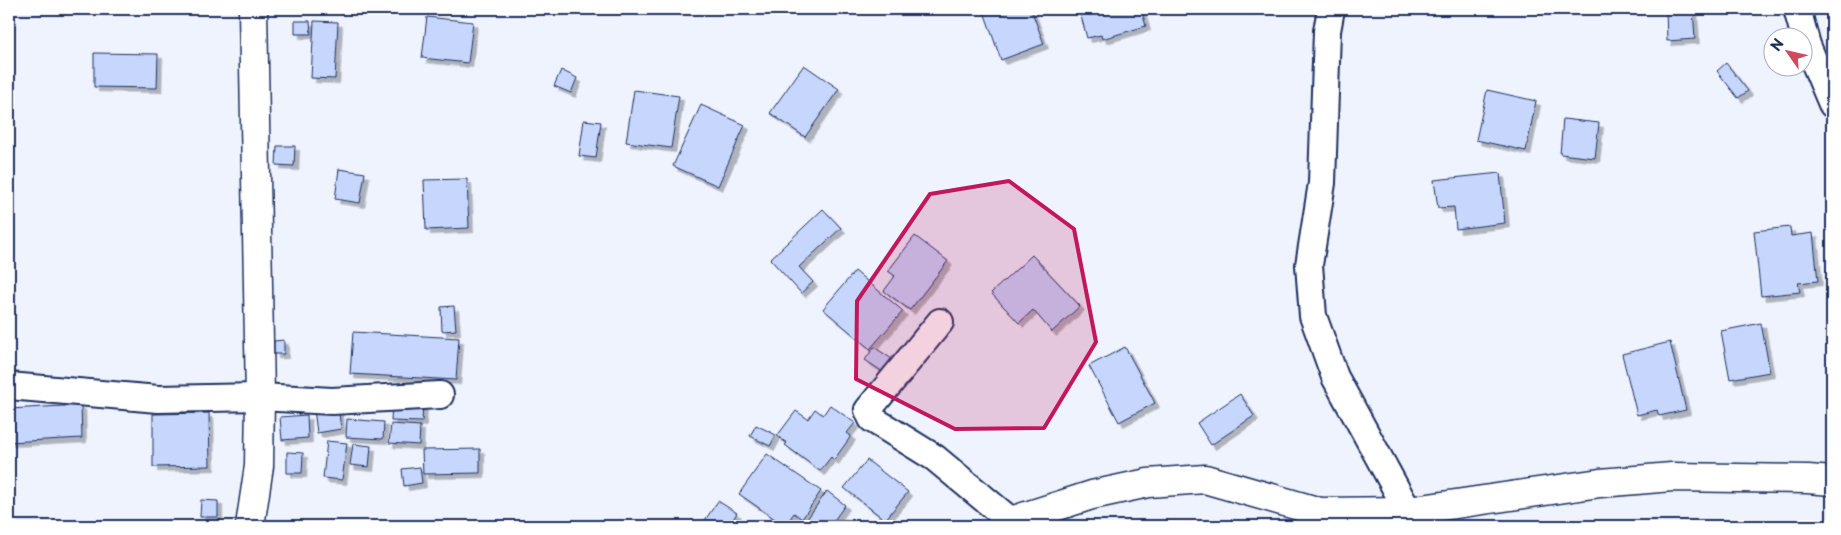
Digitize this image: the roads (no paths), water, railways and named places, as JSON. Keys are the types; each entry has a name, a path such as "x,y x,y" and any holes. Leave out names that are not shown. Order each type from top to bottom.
{"street":[{"path":"250,526 259,466 260,397 253,9"},
{"path":"1331,9 1327,31 1322,183 1309,265 1313,316 1335,377 1408,511"},
{"path":"1797,9 1807,45 1832,104"},
{"path":"940,322 868,410 872,419 935,458 1006,524 1092,495 1148,483 1205,479 1313,519 1408,511 1600,482 1672,477 1832,481"},
{"path":"9,386 158,399 260,397 332,401 440,395"}]}
